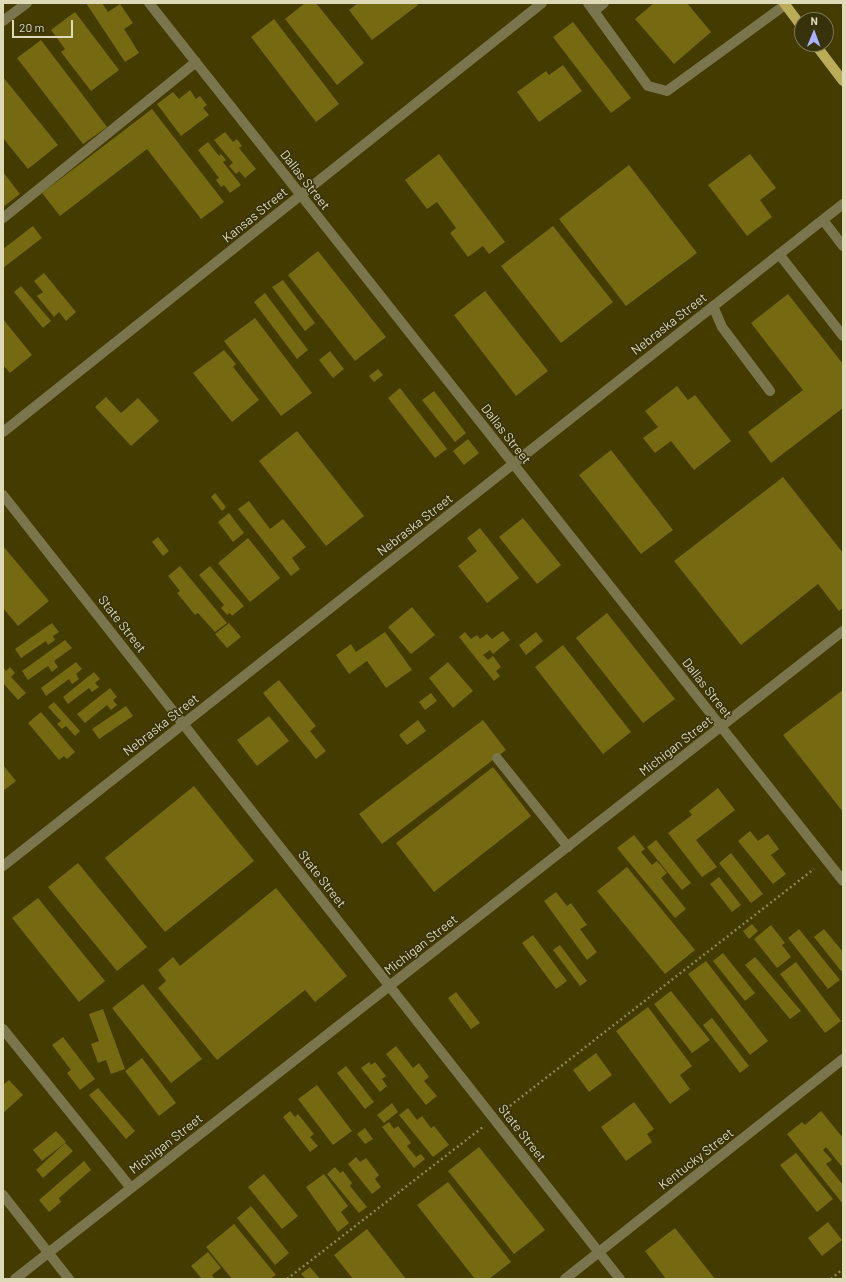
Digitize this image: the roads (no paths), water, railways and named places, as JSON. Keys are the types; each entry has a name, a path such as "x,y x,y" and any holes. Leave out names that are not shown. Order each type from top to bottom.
{"main road":[{"path":"784,4 794,17"},
{"path":"821,52 843,81"}],"street":[{"path":"3,21 27,3"},
{"name":"Dallas Street","path":"149,3 843,881"},
{"name":"Kansas Street","path":"3,432 542,3"},
{"path":"604,3 591,7 648,86 667,91 784,4"},
{"path":"3,218 196,62"},
{"name":"Nebraska Street","path":"3,866 843,204"},
{"path":"823,220 843,246"},
{"path":"779,254 843,336"},
{"path":"713,306 722,327 770,391"},
{"name":"State Street","path":"3,495 620,1279"},
{"name":"Michigan Street","path":"15,1279 843,632"},
{"path":"497,758 568,847"},
{"path":"3,1029 131,1188"},
{"name":"Kentucky Street","path":"565,1279 843,1059"},
{"path":"3,1195 69,1279"}]}
